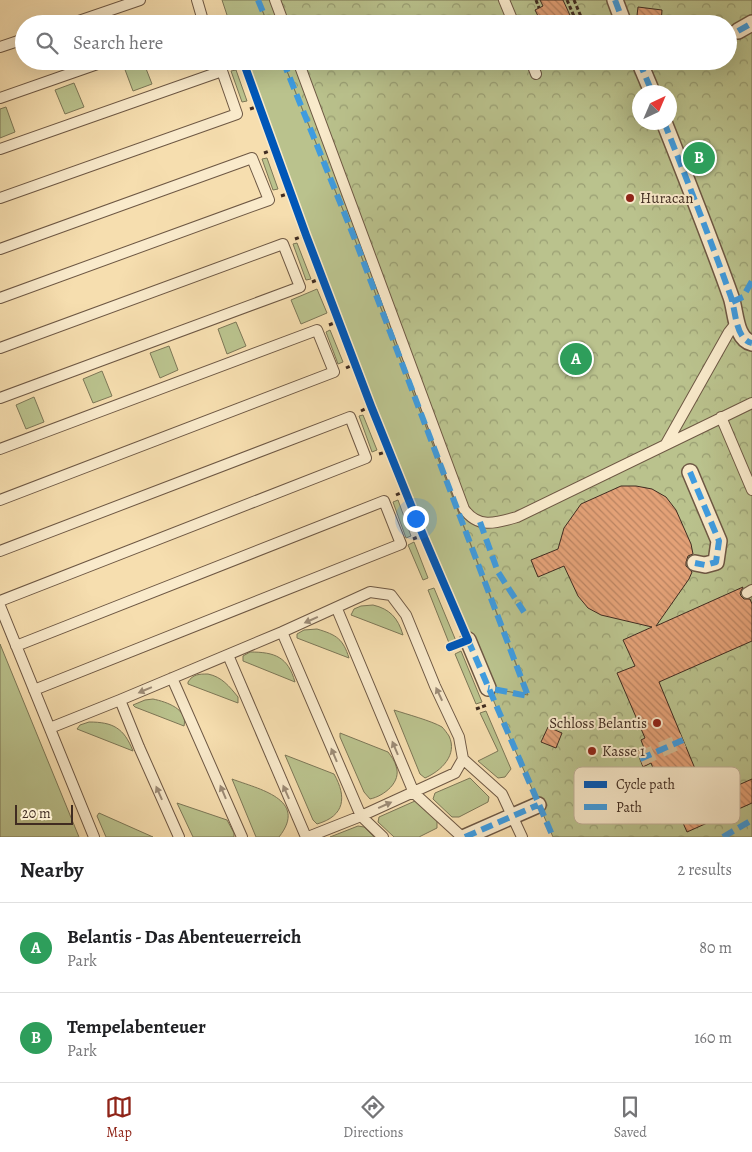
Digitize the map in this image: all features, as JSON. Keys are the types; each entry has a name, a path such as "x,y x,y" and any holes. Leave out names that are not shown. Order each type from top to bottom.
{"street":[{"path":"615,0 621,15"},
{"path":"738,31 752,23"},
{"path":"643,70 649,85"},
{"path":"667,130 705,225 741,334 747,342 752,343"},
{"path":"690,472 719,541 716,562 705,565 695,563"},
{"path":"468,640 488,688"},
{"path":"464,837 538,805"}],"lane":[{"path":"96,15 140,0"},
{"path":"196,0 201,15"},
{"path":"275,0 281,15"},
{"path":"504,0 510,15"},
{"path":"0,48 15,43"},
{"path":"0,98 80,70"},
{"path":"301,70 460,499 470,517 480,522 497,522 517,517 752,403"},
{"path":"534,70 536,74"},
{"path":"0,148 222,71 237,114 0,198"},
{"path":"0,248 252,158 269,200 0,298"},
{"path":"0,348 283,244 300,287 0,398"},
{"path":"666,444 729,332 737,322"},
{"path":"0,449 317,330 334,372 0,500"},
{"path":"0,551 350,417 366,458 0,601"},
{"path":"721,417 752,490"},
{"path":"16,646 384,500 401,544 34,690"},
{"path":"50,728 228,655 370,592 390,595 406,615 435,686 459,737 463,759 502,794 522,837"},
{"path":"0,606 94,837"},
{"path":"336,608 414,793 464,837"},
{"path":"282,632 361,816 383,837"},
{"path":"228,655 307,837 361,816 455,773 463,759"},
{"path":"172,678 242,837"},
{"path":"120,700 179,837"}],"path":[{"path":"536,0 540,8"},
{"path":"567,0 573,15"},
{"path":"574,0 580,15"},
{"path":"256,98 262,115"},
{"path":"272,141 278,158"},
{"path":"287,184 293,201"},
{"path":"303,226 309,244"},
{"path":"319,269 326,287"},
{"path":"336,313 343,330"},
{"path":"352,356 358,373"},
{"path":"368,398 374,415"},
{"path":"385,442 392,459"},
{"path":"402,483 409,500"},
{"path":"419,526 426,543"}],"green space":[{"path":"222,0 258,0 264,15 227,15"},
{"path":"258,0 752,0 752,837 553,837 488,688 528,695 356,242 287,70 737,70 737,15 264,15"},
{"path":"125,70 147,70 152,84 133,91"},
{"path":"236,70 247,101 242,102 231,71"},
{"path":"246,70 287,70 356,242 528,696 488,688 370,405"},
{"path":"74,83 84,107 65,114 55,90"},
{"path":"6,107 15,132 0,138 0,109"},
{"path":"267,158 278,189 273,190 262,159"},
{"path":"297,243 311,279 306,280 293,244"},
{"path":"317,289 327,313 301,324 291,300"},
{"path":"236,322 246,346 227,354 218,329"},
{"path":"330,330 343,362 338,364 326,332"},
{"path":"169,346 178,370 160,378 150,353"},
{"path":"102,371 112,396 93,403 83,379"},
{"path":"34,397 44,422 26,429 16,405"},
{"path":"363,415 377,450 372,452 359,416"},
{"path":"398,500 411,536 406,538 393,502"},
{"path":"414,542 428,578 423,580 408,545"},
{"path":"434,588 456,641 449,643 428,590"},
{"path":"373,605 389,612 396,619 403,635 351,615 354,609"},
{"path":"317,629 330,633 342,642 349,658 297,638 297,634 304,630"},
{"path":"0,644 79,837 0,837"},
{"path":"461,651 482,702 476,704 455,654"},
{"path":"250,652 267,653 279,658 289,667 295,682 243,661 243,656"},
{"path":"208,674 217,677 228,686 238,697 238,703 188,684 194,676"},
{"path":"153,699 170,704 180,711 183,715 184,726 133,705"},
{"path":"394,710 438,725 449,736 451,743 450,756 442,767 431,775 425,778 420,774"},
{"path":"486,711 511,769 505,777 498,778 478,761 498,751 480,713"},
{"path":"89,722 105,723 117,728 126,737 133,751 77,729 80,725"},
{"path":"340,733 388,752 395,762 397,772 394,783 381,795 370,799 364,792 340,737"},
{"path":"285,755 334,774 341,790 342,798 338,811 333,816 317,824 313,820"},
{"path":"470,778 489,797 488,802 459,817 452,817 433,799 435,793"},
{"path":"232,779 266,792 284,805 288,813 287,824 279,837 256,837"},
{"path":"415,801 437,821 437,828 419,837 394,837 378,822 379,817"},
{"path":"177,803 227,820 234,833 234,837 193,837"},
{"path":"99,813 153,837 106,837 97,816"},
{"path":"358,826 364,827 374,837 330,837"}],"building":[{"path":"540,0 563,0 570,15 538,15 535,10 543,6"},
{"path":"638,7 662,10 662,15 637,15"},
{"path":"621,486 636,486 652,489 666,497 676,510 691,544 693,554 688,556 686,566 692,572 656,626 743,587 740,593 741,596 744,599 750,599 752,604 752,641 659,682 694,767 653,767 651,763 643,767 637,751 644,748 641,740 645,738 617,673 635,666 623,640 652,627 601,615 588,608 578,596 564,566 538,577 531,560 558,549 564,528 581,504"},
{"path":"548,727 562,733 556,748 541,742"},
{"path":"752,779 752,803 740,808 740,784"},
{"path":"683,824 705,824 687,832"}],"tunnel":[{"path":"640,759 683,740"}],"marked path":[{"path":"258,0 264,15"},
{"path":"615,0 621,15"},
{"path":"738,31 752,23"},
{"path":"287,70 356,242 528,696 488,688"},
{"path":"643,70 649,85"},
{"path":"667,130 731,297 739,330 742,336 752,343"},
{"path":"732,302 743,297 752,281"},
{"path":"690,472 719,541 716,562 705,565 695,563"},
{"path":"480,522 498,572 524,612"},
{"path":"468,640 553,837"},
{"path":"640,759 683,740"},
{"path":"465,837 538,805"},
{"path":"723,837 752,820"}],"cycle path":[{"path":"246,70 371,406 468,640 450,647"}],"place":[{"name":"Tempelabenteuer","path":"699,158"},
{"name":"Huracan","path":"630,198"},
{"name":"Belantis - Das Abenteuerreich","path":"576,359"},
{"name":"Schloss Belantis","path":"657,723"},
{"name":"Kasse 1","path":"592,751"}]}
